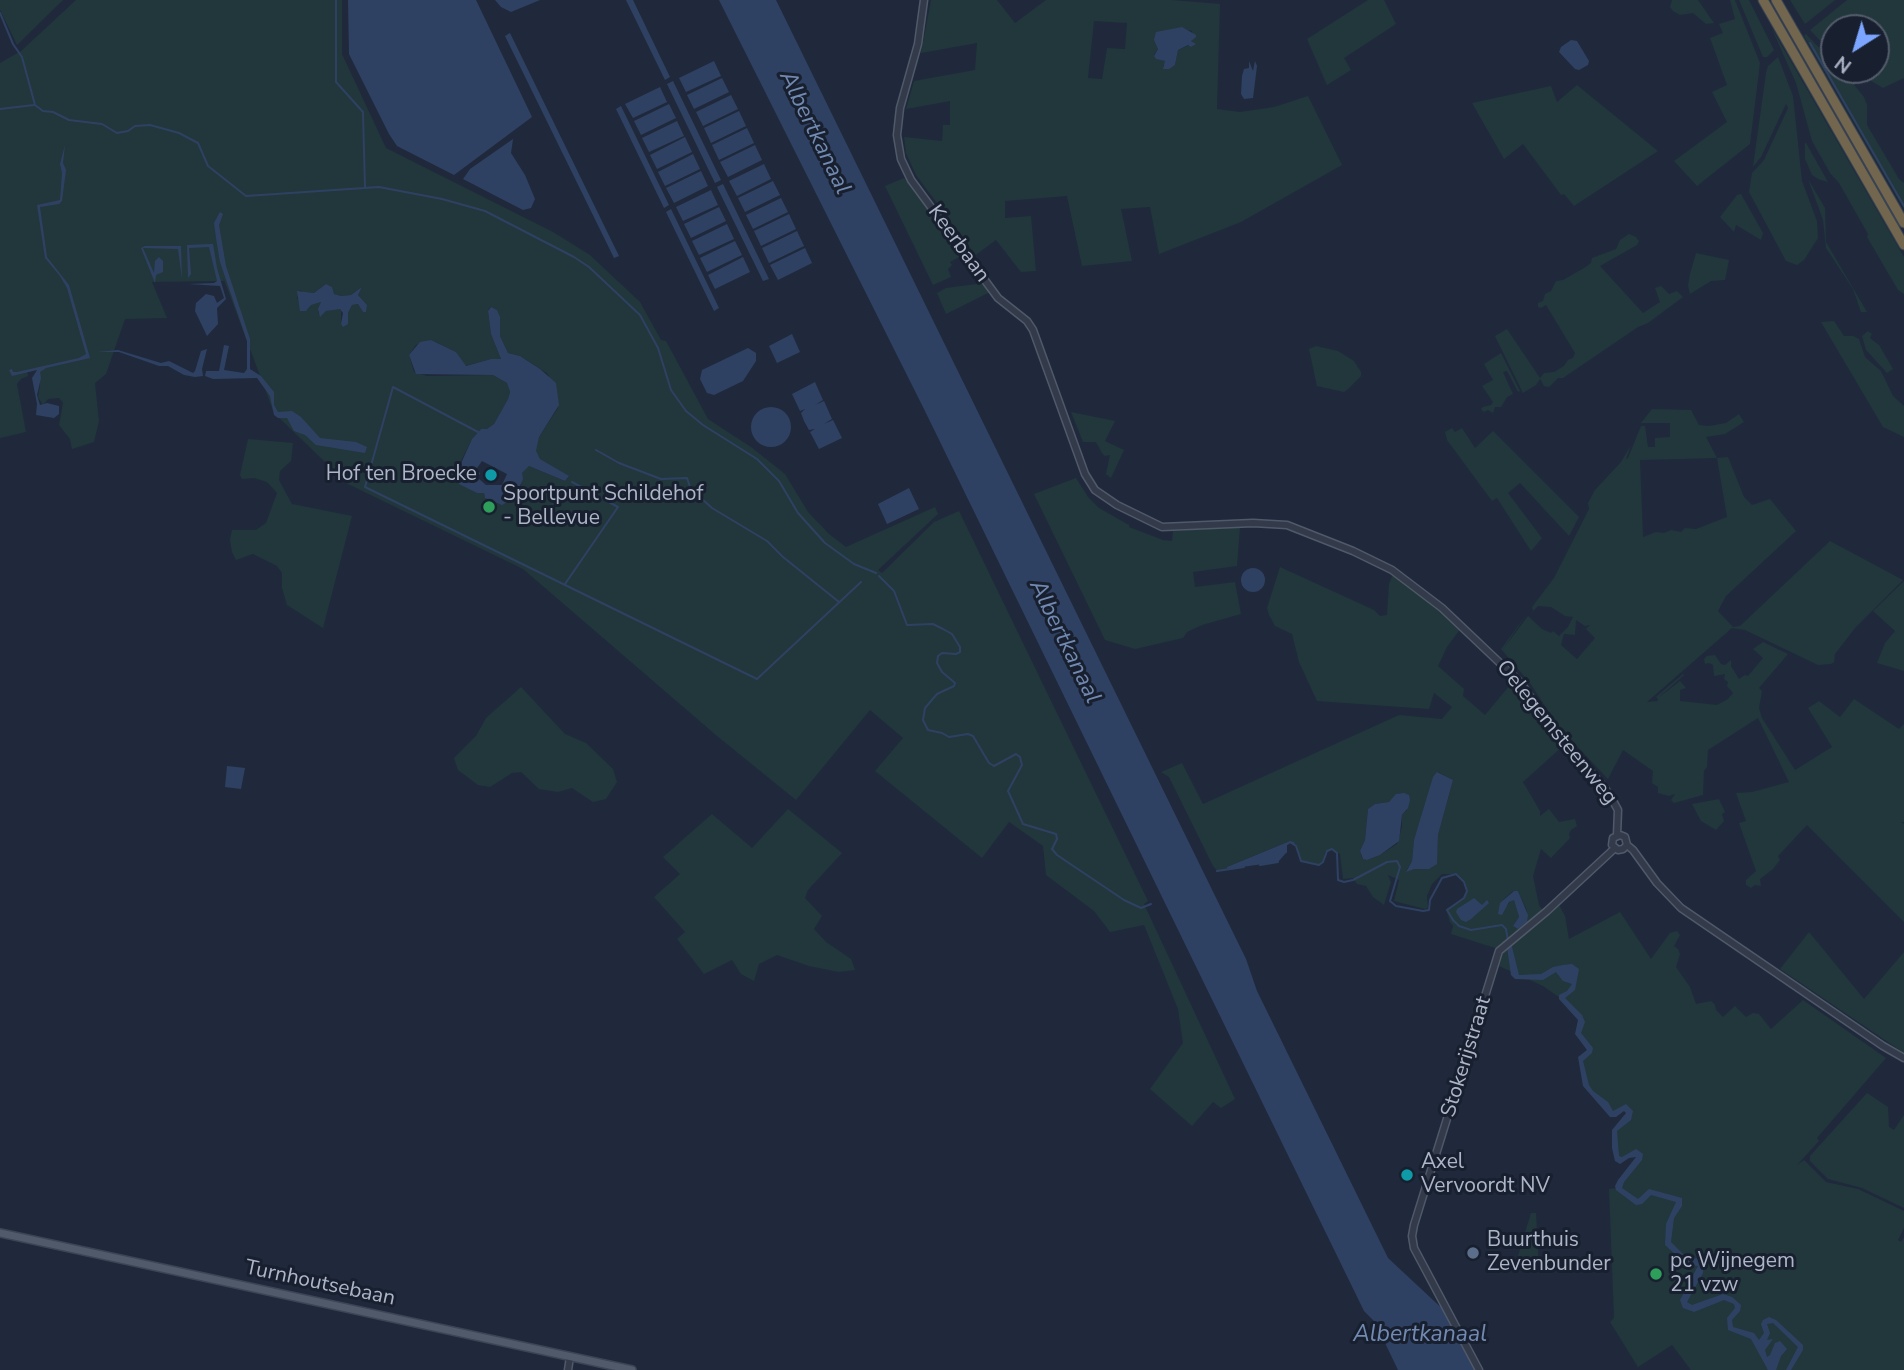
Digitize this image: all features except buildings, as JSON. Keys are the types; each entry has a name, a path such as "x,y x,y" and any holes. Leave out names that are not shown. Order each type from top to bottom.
{"highway":[{"path":"1763,0 1904,245"},
{"path":"1776,0 1904,223"}],"main road":[{"name":"Turnhoutsebaan","path":"0,1233 632,1370"}],"street":[{"name":"Keerbaan","path":"924,0 918,44 898,120 897,135 901,159 911,180 998,298 1027,321 1084,471"},
{"name":"Oelegemsteenweg","path":"1084,471 1092,486 1102,496 1158,526 1174,528 1253,523 1287,525 1342,546 1392,570 1442,608 1518,678 1557,735 1605,788 1618,810 1620,835"},
{"path":"1625,847 1627,840 1620,835 1612,841 1615,848 1625,847 1640,859 1667,896 1681,908 1904,1058"},
{"name":"Stokerijstraat","path":"1479,1370 1418,1255 1412,1236 1499,951 1615,848"},
{"path":"568,1370 570,1357"},
{"path":"584,1370 586,1360"}],"green space":[{"path":"0,0 63,0 17,45 0,10"},
{"path":"76,0 342,0 342,54 386,148 553,232 590,255 640,302 661,340 666,341 708,419 751,447 785,474 808,512 829,534 846,547 935,507 938,514 878,570 882,573 934,522 959,511 1148,901 1144,904 1235,1099 1221,1108 1213,1102 1192,1126 1150,1089 1183,1043 1178,1009 1144,925 1110,932 1094,911 1046,875 1043,846 1009,822 982,858 875,771 903,738 870,710 796,800 717,736 523,569 348,484 274,413 223,277 224,281 152,282 167,318 125,319 106,374 95,383 99,421 94,442 72,449 70,439 59,425 63,403 59,398 48,399 43,405 38,397 39,368 27,370 28,376 17,384 26,432 0,438 0,63 21,51","holes":["326,284 334,294 341,296 351,295 362,287 358,295 366,304 366,312 363,312 358,304 352,305 348,313 348,324 341,324 341,310 338,308 326,311 321,316 318,312 322,302 300,310 297,298 300,290 314,293","490,307 497,310 500,336 508,353 520,356 548,374 558,408 539,437 535,451 540,459 569,477 565,481 529,466 522,473 521,485 513,498 484,496 484,493 477,493 458,481 460,463 472,439 481,429 487,429 494,424 508,399 510,392 507,383 493,375 427,376 414,372 409,355 416,345 431,340 456,352 465,366 501,359 491,334 488,311"]},
{"path":"931,0 997,0 1015,23 1046,0 1172,0 1220,4 1217,109 1240,112 1274,107 1308,96 1342,165 1241,222 1159,254 1150,207 1121,209 1132,261 1082,266 1067,196 1005,201 1005,218 1031,216 1036,271 1021,272 996,240 973,257 971,249 916,175 906,153 904,137 942,141 943,125 950,125 950,101 906,109 914,81 975,70 977,43 921,53","holes":["1094,21 1127,23 1125,49 1107,48 1102,79 1088,78","1178,28 1192,31 1191,41 1195,44 1178,50 1175,65 1163,67 1166,61 1157,59 1154,55 1169,30"]},
{"path":"1368,0 1384,0 1396,24 1344,58 1351,70 1327,85 1307,39"},
{"path":"1672,0 1698,0 1714,23 1706,24 1693,13 1680,15 1670,7"},
{"path":"1730,0 1735,0 1760,63 1750,144 1697,186 1674,161 1727,122 1712,92 1727,85 1710,38 1723,33 1719,24 1735,19"},
{"path":"1739,0 1749,0 1774,50 1767,57 1763,57"},
{"path":"1790,0 1835,0 1805,24"},
{"path":"1847,0 1904,0 1904,78 1883,88 1876,84 1890,84 1890,14 1830,14"},
{"path":"1820,22 1820,40 1810,30"},
{"path":"1771,27 1904,257 1904,294 1898,290 1839,183 1830,173 1812,141 1796,83"},
{"path":"1806,34 1820,48 1820,64 1804,36"},
{"path":"1778,57 1793,96 1802,181 1817,221 1818,238 1804,260 1797,265 1786,261 1749,192 1752,173 1764,160 1788,108 1786,104 1761,157 1753,167 1766,73 1768,66"},
{"path":"1832,84 1853,84 1864,97 1867,105 1867,125 1904,183 1904,209"},
{"path":"1577,85 1658,151 1574,206 1564,194 1561,195 1523,144 1504,159 1472,103 1551,86 1557,102"},
{"path":"1805,143 1828,182 1812,175 1805,159"},
{"path":"904,178 963,255 950,262 952,265 948,269 951,277 933,285 885,186"},
{"path":"1808,179 1825,208 1826,242 1867,312 1861,312 1853,289 1826,248 1823,220"},
{"path":"1741,194 1763,233 1761,240 1736,225 1734,232 1720,217 1737,195"},
{"path":"1629,234 1639,241 1637,245 1600,266 1643,313 1660,302 1655,288 1661,286 1669,294 1677,291 1683,297 1648,323 1563,378 1558,378 1549,387 1544,386 1540,379 1523,393 1495,336 1507,329 1540,378 1544,373 1554,372 1564,366 1575,353 1546,305 1541,308 1538,303 1543,301 1545,294 1551,291 1556,281 1584,268 1591,263 1592,258 1616,249 1620,240"},
{"path":"1696,253 1729,260 1725,280 1711,281 1690,294 1688,286"},
{"path":"984,283 990,292 946,314 937,293 946,288"},
{"path":"1834,321 1844,336 1859,339 1865,357 1881,371 1893,396 1904,406 1904,437 1883,427 1821,322"},
{"path":"1868,331 1872,334 1870,338 1879,345 1893,369 1887,373 1866,350 1862,336"},
{"path":"1316,346 1338,351 1354,361 1361,376 1344,392 1317,386 1309,349"},
{"path":"1501,353 1520,391 1518,392 1507,371 1503,372 1513,394 1507,397 1501,407 1495,407 1493,413 1488,410 1484,412 1481,409 1493,402 1482,386 1493,380 1484,364"},
{"path":"1652,409 1691,410 1699,425 1709,426 1726,423 1739,414 1744,422 1725,434 1706,437 1717,458 1728,457 1744,497 1752,505 1770,499 1796,531 1726,596 1718,611 1733,627 1740,626 1830,541 1903,580 1855,628 1835,654 1831,664 1818,665 1745,630 1732,628 1647,702 1657,701 1656,697 1683,674 1658,698 1680,681 1686,688 1680,690 1680,701 1717,705 1733,693 1724,679 1725,674 1714,676 1713,665 1705,664 1704,659 1715,655 1721,664 1725,665 1731,660 1731,666 1739,679 1748,676 1763,658 1753,649 1763,642 1788,654 1759,688 1762,691 1759,708 1762,718 1795,770 1832,747 1808,708 1819,701 1840,717 1854,699 1899,729 1904,724 1904,822 1901,822 1904,824 1904,922 1807,825 1778,856 1780,860 1773,869 1760,879 1761,886 1755,885 1751,888 1746,885 1746,880 1756,871 1739,823 1746,821 1736,793 1752,792 1789,782 1758,718 1708,750 1703,795 1674,803 1671,800 1675,794 1669,796 1658,793 1658,787 1652,783 1653,771 1623,750 1608,779 1558,726 1530,683 1501,649 1527,614 1503,649 1528,616 1542,629 1551,633 1553,631 1559,636 1568,627 1573,617 1565,616 1551,607 1538,606 1533,611 1532,607 1554,578 1589,509 1588,503 1595,490 1621,462 1631,445 1626,459 1628,458 1641,426 1645,426 1648,447 1655,447 1655,438 1670,437 1670,423 1641,423","holes":["1717,458 1727,517 1696,529 1656,532 1643,537 1640,460","1576,620 1585,626 1590,625 1586,629 1595,638 1577,659 1561,645 1564,634 1575,635"]},
{"path":"1071,412 1115,421 1105,441 1124,450 1111,478 1106,474 1110,455 1105,456 1096,442 1083,442"},
{"path":"1452,428 1455,432 1462,428 1475,448 1493,431 1579,517 1569,536 1520,483 1508,493 1542,538 1531,551 1497,498 1492,501 1447,440 1445,432"},
{"path":"248,439 293,443 291,461 280,471 279,480 292,504 352,516 323,628 287,605 282,588 282,573 277,566 253,554 236,560 232,552 232,530 256,530 266,523 277,493 267,482 254,478 242,479 240,475"},
{"path":"1076,478 1099,508 1129,527 1163,540 1172,541 1173,531 1240,527 1237,566 1193,572 1195,587 1235,582 1241,614 1202,625 1187,632 1183,638 1135,649 1105,640 1034,494"},
{"path":"1280,567 1374,610 1380,616 1387,615 1389,584 1393,574 1461,628 1447,647 1438,666 1464,689 1463,696 1485,715 1515,679 1563,746 1523,782 1540,811 1540,816 1549,809 1559,822 1575,819 1577,826 1571,830 1570,838 1551,858 1541,849 1533,876 1539,905 1547,916 1559,905 1565,916 1569,939 1620,912 1651,959 1670,933 1677,931 1680,935 1674,946 1680,954 1676,967 1690,987 1696,1004 1711,1001 1723,1017 1735,1006 1746,1017 1753,1013 1759,1014 1771,1029 1803,1000 1886,1058 1797,1165 1804,1160 1826,1182 1858,1189 1904,1211 1904,1228 1898,1240 1901,1242 1904,1237 1904,1370 1691,1370 1672,1345 1638,1367 1610,1322 1614,1318 1609,1189 1618,1188 1638,1160 1638,1154 1623,1159 1616,1157 1615,1131 1626,1119 1626,1108 1615,1113 1587,1089 1580,1063 1588,1052 1579,1036 1581,1019 1563,1000 1543,986 1499,966 1503,952 1451,934 1453,926 1446,909 1464,898 1467,891 1464,882 1456,874 1442,874 1432,884 1427,896 1428,908 1425,909 1394,901 1399,880 1388,875 1391,882 1384,905 1373,897 1366,886 1357,884 1353,878 1343,879 1340,854 1330,849 1325,852 1323,862 1319,865 1301,861 1295,844 1290,841 1217,871 1169,777 1161,772 1182,763 1203,804 1399,715 1442,719 1452,707 1434,693 1429,709 1317,701 1299,662 1292,634 1275,626 1267,608","holes":["1438,772 1453,780 1438,835 1437,853 1406,871 1412,861 1414,840","1400,793 1407,810 1402,815 1397,844 1380,855 1367,860 1362,858 1360,851 1365,840 1368,809 1375,804 1389,802","1513,891 1518,891 1527,911 1527,922 1518,929 1513,926 1519,917 1514,900 1507,906 1503,900"]},
{"path":"1904,581 1904,671 1877,663 1885,643 1895,631 1873,611"},
{"path":"521,687 565,734 586,743 613,769 617,782 606,799 593,802 572,788 558,792 539,789 521,772 512,773 490,787 478,785 458,770 454,758 476,736 486,718"},
{"path":"1719,799 1725,812 1722,814 1724,821 1716,830 1701,821 1692,804"},
{"path":"788,809 842,853 808,890 805,898 822,916 814,929 826,942 851,959 855,970 839,972 809,966 777,955 759,964 754,981 741,974 732,960 704,974 677,939 685,932 654,897 680,874 663,857 712,814 752,848"},
{"path":"1809,932 1864,999 1904,952 1904,1053 1780,969"},
{"path":"1867,1093 1888,1107 1889,1127 1894,1130 1904,1115 1904,1208 1862,1188 1828,1179 1810,1161 1810,1156"},
{"path":"1531,1213 1536,1213 1539,1269 1522,1270 1517,1259"}],"water":[{"path":"348,0 476,0 532,117 454,175 397,146 349,54"},
{"path":"495,0 540,0 511,12"},
{"path":"626,0 633,0 670,77 665,80"},
{"name":"Albertkanaal","path":"719,0 776,0 1246,959 1257,991 1388,1258 1448,1314 1475,1370 1398,1370 1375,1322 1364,1311 924,409"},
{"path":"1182,27 1196,35 1191,41 1196,44 1178,50 1175,65 1163,69 1165,61 1154,56 1158,49 1154,40 1156,32"},
{"path":"510,33 619,256 614,258 505,36"},
{"path":"1571,40 1577,41 1589,61 1588,65 1579,70 1559,52 1561,47"},
{"path":"714,61 721,76 686,92 679,78"},
{"path":"1249,61 1253,71 1255,61 1257,66 1253,98 1244,99 1241,94 1242,76 1244,69 1249,68"},
{"path":"722,78 729,92 694,109 687,95"},
{"path":"673,81 721,180 715,183 667,84"},
{"path":"660,87 667,102 633,118 625,104"},
{"path":"731,95 738,109 703,126 696,112"},
{"path":"669,104 676,118 641,135 634,121"},
{"path":"621,106 669,205 664,208 616,109"},
{"path":"739,111 746,126 711,143 704,128"},
{"path":"677,121 684,136 649,152 642,138"},
{"path":"747,128 754,143 719,160 712,145"},
{"path":"685,137 692,152 657,169 650,155"},
{"path":"513,139 511,153 525,175 535,199 531,208 523,210 463,179 470,169"},
{"path":"65,145 63,163 66,170 62,201 59,204 40,207 47,257 69,285 90,358 46,368 40,372 37,395 40,405 47,403 59,406 59,414 54,418 36,415 37,404 32,378 37,370 12,376 9,370 17,372 79,358 86,354 67,288 45,258 37,205 60,200 60,164"},
{"path":"755,145 762,160 728,177 720,162"},
{"path":"693,154 700,169 665,186 658,172"},
{"path":"764,164 771,179 737,196 729,181"},
{"path":"701,171 708,186 674,203 666,188"},
{"path":"773,181 780,195 745,212 738,198"},
{"path":"723,184 769,279 763,281 717,187"},
{"path":"711,190 718,205 683,221 676,207"},
{"path":"781,198 788,212 753,229 746,215"},
{"path":"719,207 726,221 691,238 684,224"},
{"path":"671,209 719,308 714,311 666,212"},
{"path":"220,212 223,214 219,225 226,266 250,339 250,369 261,376 274,392 274,405 278,412 292,411 320,438 356,442 367,447 365,453 316,445 305,435 294,431 287,418 274,415 270,396 257,378 213,379 205,376 206,371 219,371 224,345 229,346 224,370 244,373 247,369 247,341 220,262 214,223"},
{"path":"789,214 796,229 761,246 754,231"},
{"path":"727,224 734,239 699,255 692,241"},
{"path":"797,231 804,246 769,263 762,248"},
{"path":"735,241 742,255 707,272 700,258"},
{"path":"213,244 226,299 217,308 218,324 207,336 195,311 196,303 206,294 214,296 217,303 224,298 220,286 188,284 217,281 209,247 189,248 191,274 188,278 187,245"},
{"path":"181,246 182,279 178,249 143,248 154,273 155,261 159,257 163,261 163,272 156,275 155,283 141,248"},
{"path":"805,248 812,263 778,280 770,265"},
{"path":"743,257 750,272 715,289 708,275"},
{"path":"326,284 332,287 334,294 341,296 351,295 362,287 358,295 367,305 366,312 363,312 358,304 352,305 348,313 348,324 343,327 343,313 340,309 326,311 320,317 318,309 321,302 311,305 306,311 300,311 297,291 314,293"},
{"path":"491,307 497,310 500,317 500,336 508,353 520,356 556,383 559,405 539,437 536,451 540,459 569,476 565,481 529,466 522,473 523,479 517,492 502,505 485,498 484,493 477,493 459,484 458,470 472,439 481,429 487,429 494,424 508,399 510,392 507,383 493,375 416,374 409,355 420,342 431,340 456,352 466,366 501,359 491,334 488,311","holes":["482,461 507,474 502,485 486,485 478,478 480,473 475,471"]},
{"path":"792,334 800,352 777,363 769,346"},
{"path":"748,348 756,353 756,361 743,381 714,395 707,393 700,379 702,370"},
{"path":"207,349 203,376 195,377 119,352 97,352 118,350 161,363 169,361 193,373 201,351"},
{"path":"815,382 823,400 815,405 824,401 832,419 824,424 833,420 842,438 819,449 810,432 815,429 809,430 801,413 805,409 800,411 792,394"},
{"path":"771,407 779,408 785,413 790,419 790,435 785,441 779,446 771,447 763,446 757,441 752,435 751,427 752,419 757,413 763,408"},
{"path":"909,488 919,509 887,524 878,504"},
{"path":"1253,568 1262,571 1265,580 1262,589 1253,592 1244,589 1241,580 1244,571"},
{"path":"227,766 245,768 241,789 225,787"},
{"path":"1437,772 1453,780 1438,835 1437,864 1429,869 1406,872 1412,861 1414,840 1433,777"},
{"path":"1396,794 1409,795 1410,800 1402,815 1399,841 1380,855 1363,859 1360,851 1365,840 1368,809 1375,804 1389,802"},
{"path":"1290,841 1296,846 1290,843 1286,845 1286,853 1278,862 1227,869 1227,867"},
{"path":"1514,891 1518,891 1528,915 1527,922 1518,929 1513,926 1519,917 1514,900 1509,902 1502,915 1498,914 1500,903"},
{"path":"1474,898 1482,905 1487,900 1489,903 1471,919 1466,922 1461,920 1457,909"},
{"path":"1511,943 1519,975 1541,974 1553,967 1572,964 1579,969 1575,990 1565,998 1582,1015 1585,1022 1581,1033 1593,1048 1592,1053 1583,1061 1589,1085 1608,1102 1613,1111 1626,1104 1633,1111 1631,1120 1617,1131 1619,1156 1636,1149 1643,1154 1642,1160 1622,1188 1638,1199 1649,1189 1682,1198 1682,1206 1674,1218 1671,1242 1686,1257 1701,1259 1704,1263 1703,1273 1687,1302 1692,1305 1723,1294 1732,1297 1741,1305 1740,1311 1732,1320 1733,1327 1754,1333 1759,1340 1764,1333 1761,1324 1763,1320 1769,1317 1776,1320 1803,1345 1803,1350 1791,1370 1786,1370 1798,1347 1773,1323 1767,1324 1770,1333 1767,1340 1773,1339 1765,1350 1767,1357 1775,1343 1780,1341 1787,1349 1776,1370 1768,1370 1751,1339 1728,1330 1727,1318 1735,1308 1734,1304 1724,1300 1694,1312 1683,1308 1680,1300 1698,1266 1687,1265 1665,1245 1666,1224 1676,1202 1651,1195 1642,1204 1636,1205 1616,1190 1618,1180 1636,1157 1620,1164 1615,1161 1612,1130 1626,1113 1624,1111 1616,1117 1610,1117 1583,1086 1578,1057 1587,1050 1575,1034 1578,1020 1559,999 1559,995 1567,991 1572,984 1563,981 1556,972 1543,980 1515,979 1511,975 1507,947"}],"waterway":[{"path":"336,0 336,82 363,112 365,188"},
{"path":"0,13 13,44 22,57 35,105 43,111 53,112 69,120 102,124 117,133 128,131 135,126 150,125 179,133 198,143 208,166 246,196 379,187 442,199 485,211 574,257 589,267 640,315 658,348 671,390 686,411 757,459 779,481 798,513 825,543 854,564 876,573"},
{"path":"1810,43 1904,206"},
{"path":"0,109 34,105"},
{"path":"478,432 393,387 365,487 757,679 861,582"},
{"path":"596,450 619,463 661,479 687,478 691,490 699,497"},
{"path":"565,584 618,507 572,482"},
{"path":"702,499 712,508 767,541 839,602"},
{"path":"879,576 894,591 907,625 933,624 952,634 960,647 960,652 956,654 942,653 938,656 937,663 942,672 955,683 937,694 925,708 923,720 928,730 949,737 968,734 973,736 989,763 994,766 1016,754 1020,757 1022,765 1008,791 1023,824 1056,834 1057,839 1052,849 1057,855 1124,900 1141,908 1151,904"},
{"path":"1286,852 1286,845 1290,842 1296,846 1301,861 1319,865 1327,851 1332,849 1337,853 1338,880 1344,882 1387,862 1397,861 1400,867 1390,901 1396,906 1423,911 1429,910 1430,900 1442,878 1456,874 1464,882 1467,891 1464,898 1447,910 1453,920 1459,926 1471,930 1502,925 1506,929 1508,941"},
{"path":"1260,865 1278,862"},
{"path":"1217,871 1244,867"}],"place":[{"name":"Hof ten Broecke","path":"491,475"},
{"name":"Sportpunt Schildehof - Bellevue","path":"489,507"},
{"name":"Axel Vervoordt NV","path":"1407,1175"},
{"name":"Buurthuis Zevenbunder","path":"1473,1253"},
{"name":"pc Wijnegem 21 vzw","path":"1656,1274"}]}
